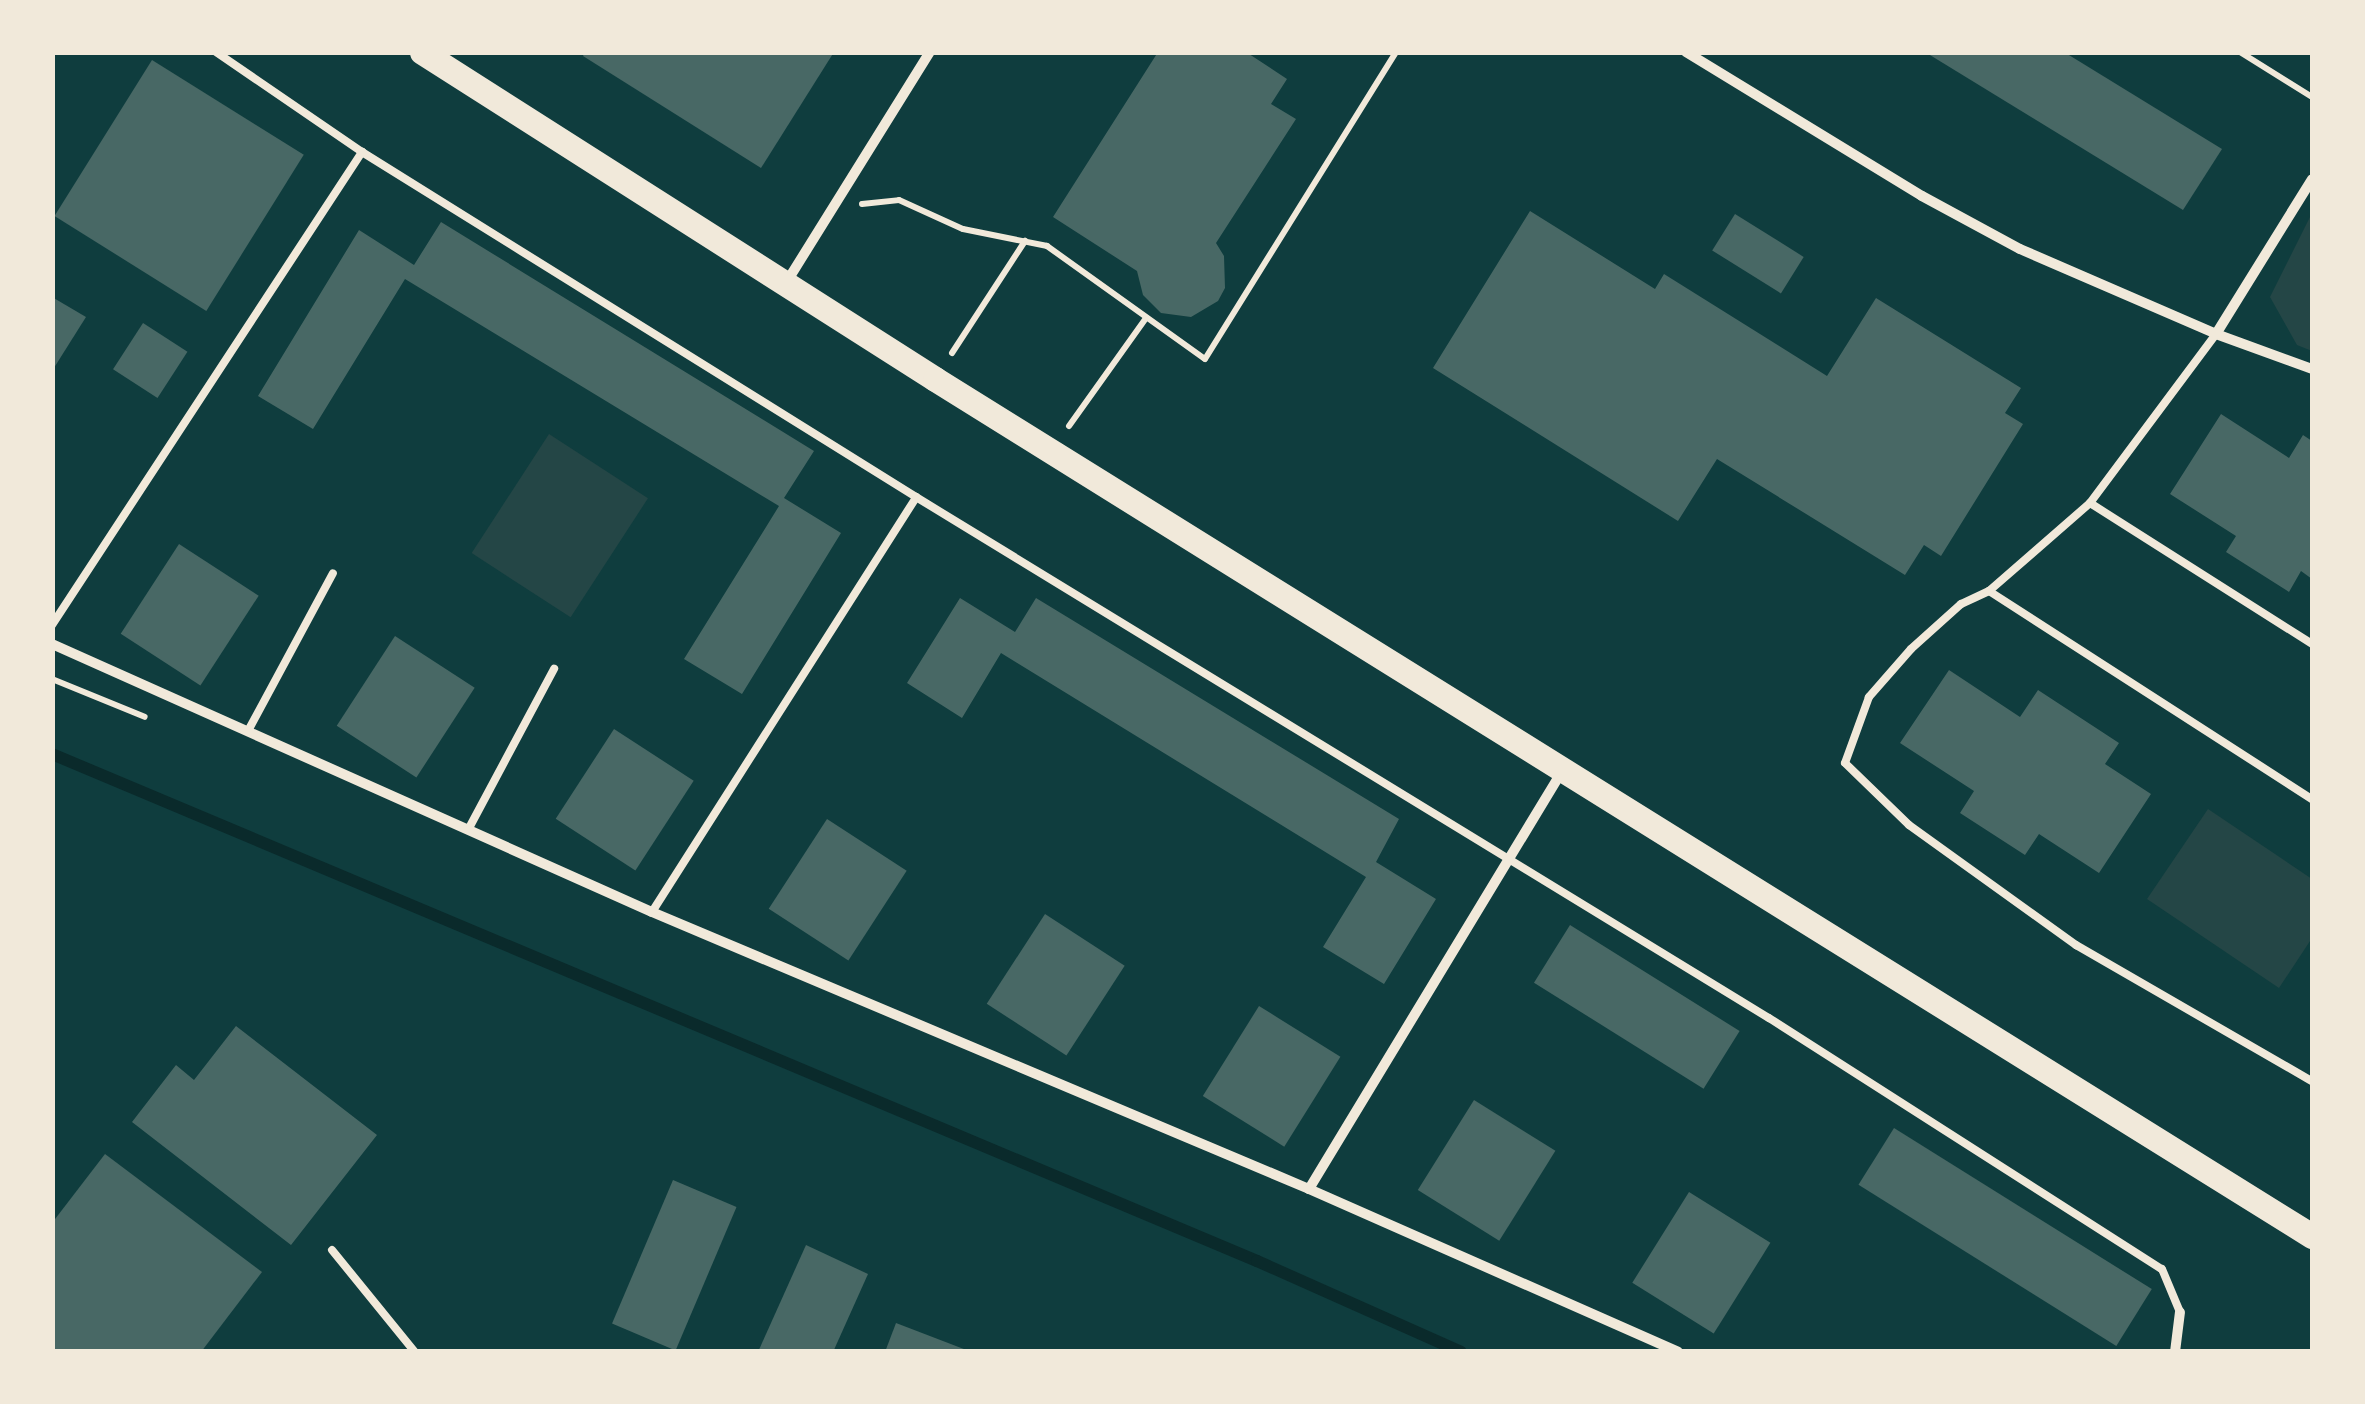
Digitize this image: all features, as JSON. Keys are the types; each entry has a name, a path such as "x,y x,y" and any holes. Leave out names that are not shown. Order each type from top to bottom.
{"main road":[{"path":"422,52 935,379 2312,1236"}],"street":[{"path":"1686,52 1922,196 2020,249 2216,334 2312,369"},
{"path":"786,284 927,56"},
{"path":"2216,334 2312,179"},
{"path":"52,644 652,912 1308,1189 1678,1352"},
{"path":"1308,1189 1563,769"},
{"path":"2175,1352 2180,1312"}],"lane":[{"path":"216,52 362,152 916,497 1769,1018 2162,1269 2180,1312"},
{"path":"912,52 927,56"},
{"path":"52,625 362,152"},
{"path":"2216,334 2090,503 1989,592 1961,604 1911,649 1869,696 1845,763 1910,825 2076,946 2312,1080"},
{"path":"652,912 916,497"},
{"path":"2090,503 2312,644"},
{"path":"248,731 334,574"},
{"path":"1989,592 2312,800"},
{"path":"468,830 554,669"},
{"path":"332,1250 415,1352"}],"path":[{"path":"834,207 899,200 963,229 1047,246 1206,359 1396,52"},
{"path":"2240,52 2312,97"},
{"path":"935,379 1025,242"},
{"path":"1051,451 1147,318"}],"shaded area":[{"path":"2312,213 2312,351 2297,345 2270,297"},
{"path":"549,434 648,498 571,617 472,553"},
{"path":"2208,809 2312,879 2312,938 2279,988 2147,899"}],"building":[{"path":"585,52 834,52 761,168 583,56"},
{"path":"1158,52 1246,52 1287,79 1271,104 1296,119 1216,243 1224,256 1225,288 1218,301 1191,317 1161,313 1143,295 1137,271 1053,217"},
{"path":"1925,52 2064,52 2222,149 2183,210"},
{"path":"152,60 304,155 206,311 54,216"},
{"path":"1530,211 1655,289 1664,274 1827,376 1876,298 2021,388 2005,413 2023,424 1941,556 1924,545 1905,575 1717,459 1678,521 1433,368"},
{"path":"1735,214 1804,257 1781,293 1712,250"},
{"path":"441,222 814,451 784,498 841,533 742,694 684,659 779,506 405,279 313,429 258,396 359,230 414,265"},
{"path":"52,297 86,317 52,371"},
{"path":"143,323 187,352 157,398 113,369"},
{"path":"2221,414 2289,458 2303,435 2312,441 2312,579 2301,571 2289,592 2226,552 2236,536 2170,494"},
{"path":"179,544 259,596 200,685 121,634"},
{"path":"960,598 1015,632 1036,598 1399,819 1376,862 1436,899 1384,984 1323,947 1366,877 1001,653 962,718 907,683"},
{"path":"395,636 475,688 416,777 337,726"},
{"path":"1949,670 2020,717 2038,690 2119,743 2105,764 2151,794 2099,873 2039,834 2025,855 1960,813 1974,791 1900,743"},
{"path":"614,729 694,781 635,870 556,819"},
{"path":"827,819 907,871 848,960 769,909"},
{"path":"1045,914 1125,966 1066,1055 987,1004"},
{"path":"1570,925 1740,1031 1704,1089 1534,983"},
{"path":"1259,1006 1340,1057 1284,1147 1203,1096"},
{"path":"236,1026 377,1135 291,1245 132,1122 176,1065 194,1080"},
{"path":"1474,1100 1555,1151 1499,1241 1418,1190"},
{"path":"1894,1128 2152,1289 2116,1346 1858,1185"},
{"path":"105,1154 262,1272 201,1352 52,1352 52,1223"},
{"path":"673,1180 737,1207 676,1351 612,1324"},
{"path":"1689,1192 1770,1243 1714,1334 1632,1283"},
{"path":"806,1245 868,1274 833,1352 758,1352"},
{"path":"896,1323 969,1351 885,1352"}],"waterway":[{"path":"52,754 1257,1261 1461,1352"}]}
